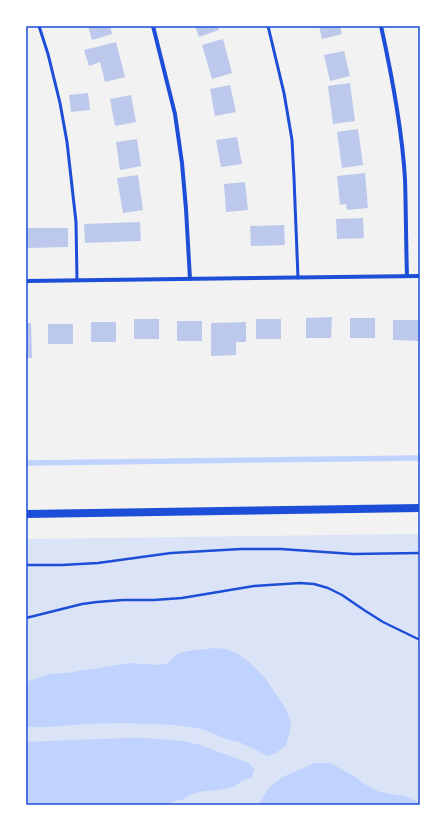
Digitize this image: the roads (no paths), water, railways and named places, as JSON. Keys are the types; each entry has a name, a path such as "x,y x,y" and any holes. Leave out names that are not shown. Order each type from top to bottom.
{"main road":[{"path":"26,514 420,508"}],"street":[{"path":"153,26 175,114 182,163 190,279"},
{"path":"381,26 400,133 405,178 407,276"},
{"path":"26,281 420,276"}],"lane":[{"path":"39,26 48,54 60,103 67,142 76,222 78,280"},
{"path":"268,26 284,93 292,140 298,278"}],"water":[{"path":"215,648 226,649 238,654 248,661 265,678 286,709 291,723 289,735 286,745 276,753 268,756 239,742 229,740 202,729 175,725 122,723 26,727 26,682 49,674 67,673 129,663 160,665 168,663 177,654 188,651"},
{"path":"124,738 183,741 200,745 249,763 255,770 251,778 244,780 233,787 192,794 184,799 167,805 26,805 26,742"},
{"path":"314,763 330,763 379,792 408,797 420,803 420,805 259,805 267,791 274,783 287,775"}],"waterway":[{"path":"26,463 420,458"}]}
